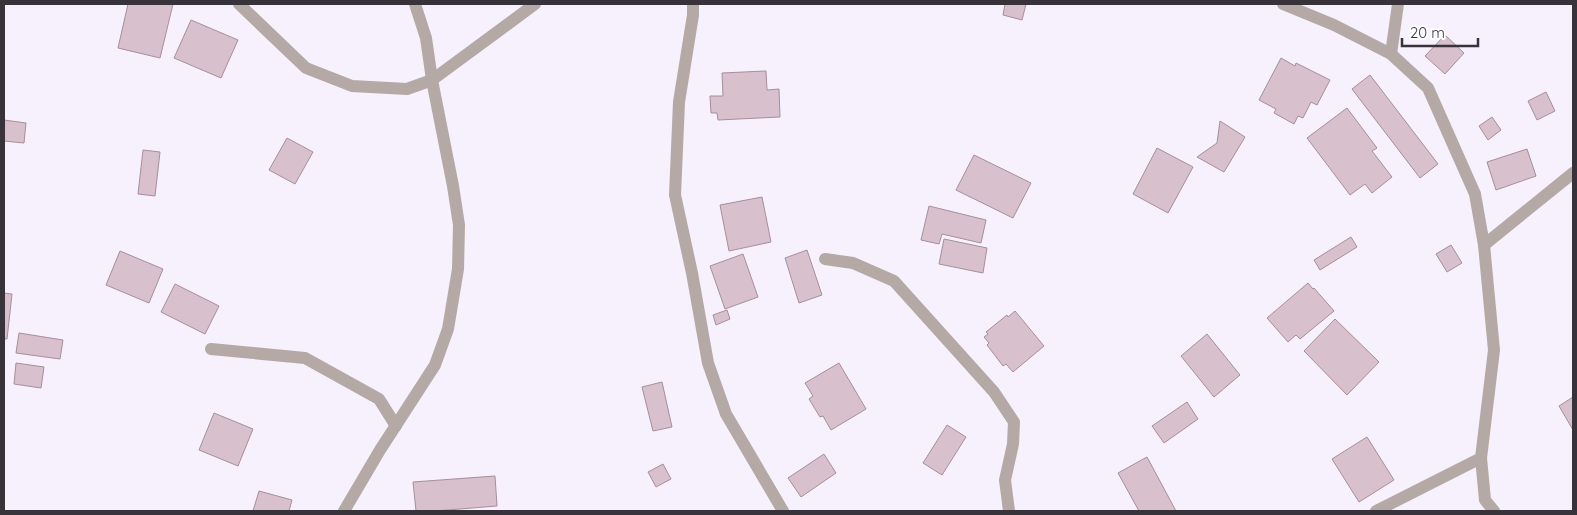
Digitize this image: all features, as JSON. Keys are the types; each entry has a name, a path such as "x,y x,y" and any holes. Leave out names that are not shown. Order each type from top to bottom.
{"street":[{"path":"239,4 306,68 352,86 407,89 432,80 535,4"},
{"path":"344,511 435,365 448,328 458,269 459,225 453,186 432,80 426,38 415,4"},
{"path":"693,4 693,15 679,102 675,195 692,273 708,363 726,414 783,511"},
{"path":"1283,4 1334,25 1392,54 1428,88 1475,194 1484,245 1494,350 1481,458 1485,500 1494,511"},
{"path":"1392,54 1398,4"},
{"path":"1484,245 1573,173"},
{"path":"825,259 853,263 894,281 994,392 1014,422 1013,444 1004,480 1009,511"},
{"path":"211,350 305,358 379,399 396,426"},
{"path":"1376,511 1481,458"}],"building":[{"path":"128,4 173,4 160,58 118,48"},
{"path":"1005,4 1026,4 1022,20 1003,15"},
{"path":"191,20 238,40 221,78 174,58"},
{"path":"1445,35 1464,53 1445,74 1425,56"},
{"path":"1281,58 1295,66 1296,63 1330,80 1317,105 1311,102 1303,118 1298,116 1294,124 1274,113 1276,109 1259,100"},
{"path":"766,71 767,90 779,89 780,117 718,120 717,113 711,113 710,96 723,96 722,73"},
{"path":"1370,75 1438,164 1420,178 1352,89"},
{"path":"1546,92 1555,111 1537,120 1528,101"},
{"path":"1347,108 1377,148 1372,151 1392,177 1372,193 1365,184 1350,195 1307,138"},
{"path":"1492,117 1501,130 1488,140 1479,126"},
{"path":"4,120 26,123 24,143 4,141"},
{"path":"1220,121 1245,137 1224,172 1197,157 1217,143"},
{"path":"287,138 313,152 295,184 269,170"},
{"path":"1157,148 1193,167 1168,213 1133,194"},
{"path":"1527,149 1536,176 1496,190 1487,162"},
{"path":"143,150 160,152 155,196 138,194"},
{"path":"974,155 1031,183 1013,218 956,190"},
{"path":"762,197 771,242 729,251 720,205"},
{"path":"929,206 986,220 981,243 942,234 939,244 921,240"},
{"path":"1351,237 1357,247 1320,270 1314,260"},
{"path":"944,239 987,248 983,273 939,264"},
{"path":"1451,245 1462,263 1447,272 1436,254"},
{"path":"807,250 822,295 799,303 785,258"},
{"path":"120,251 163,269 149,303 106,285"},
{"path":"743,254 758,297 725,309 710,266"},
{"path":"1308,283 1334,311 1300,339 1296,335 1288,342 1267,318"},
{"path":"175,284 219,306 205,334 161,312"},
{"path":"4,293 12,294 7,339 4,339"},
{"path":"727,310 730,319 716,325 713,315"},
{"path":"1015,311 1044,346 1013,372 1006,364 1003,366 987,345 989,343 984,337 988,334 986,332"},
{"path":"1335,319 1379,362 1347,395 1304,351"},
{"path":"19,333 63,340 60,359 16,353"},
{"path":"1207,334 1240,375 1214,397 1181,356"},
{"path":"16,363 44,367 41,388 14,384"},
{"path":"839,363 866,409 831,430 823,416 820,417 809,399 813,396 805,383"},
{"path":"662,382 672,427 653,431 642,387"},
{"path":"1573,397 1573,430 1559,406"},
{"path":"1187,402 1198,419 1164,443 1152,426"},
{"path":"214,413 253,429 238,466 199,450"},
{"path":"947,425 966,437 942,475 923,463"},
{"path":"1367,437 1394,480 1359,502 1332,459"},
{"path":"824,454 836,473 801,497 788,478"},
{"path":"1147,457 1176,511 1139,511 1118,473"},
{"path":"663,464 671,479 656,487 648,472"},
{"path":"495,476 497,506 416,511 413,482"},
{"path":"259,491 292,500 289,511 253,511"}]}
